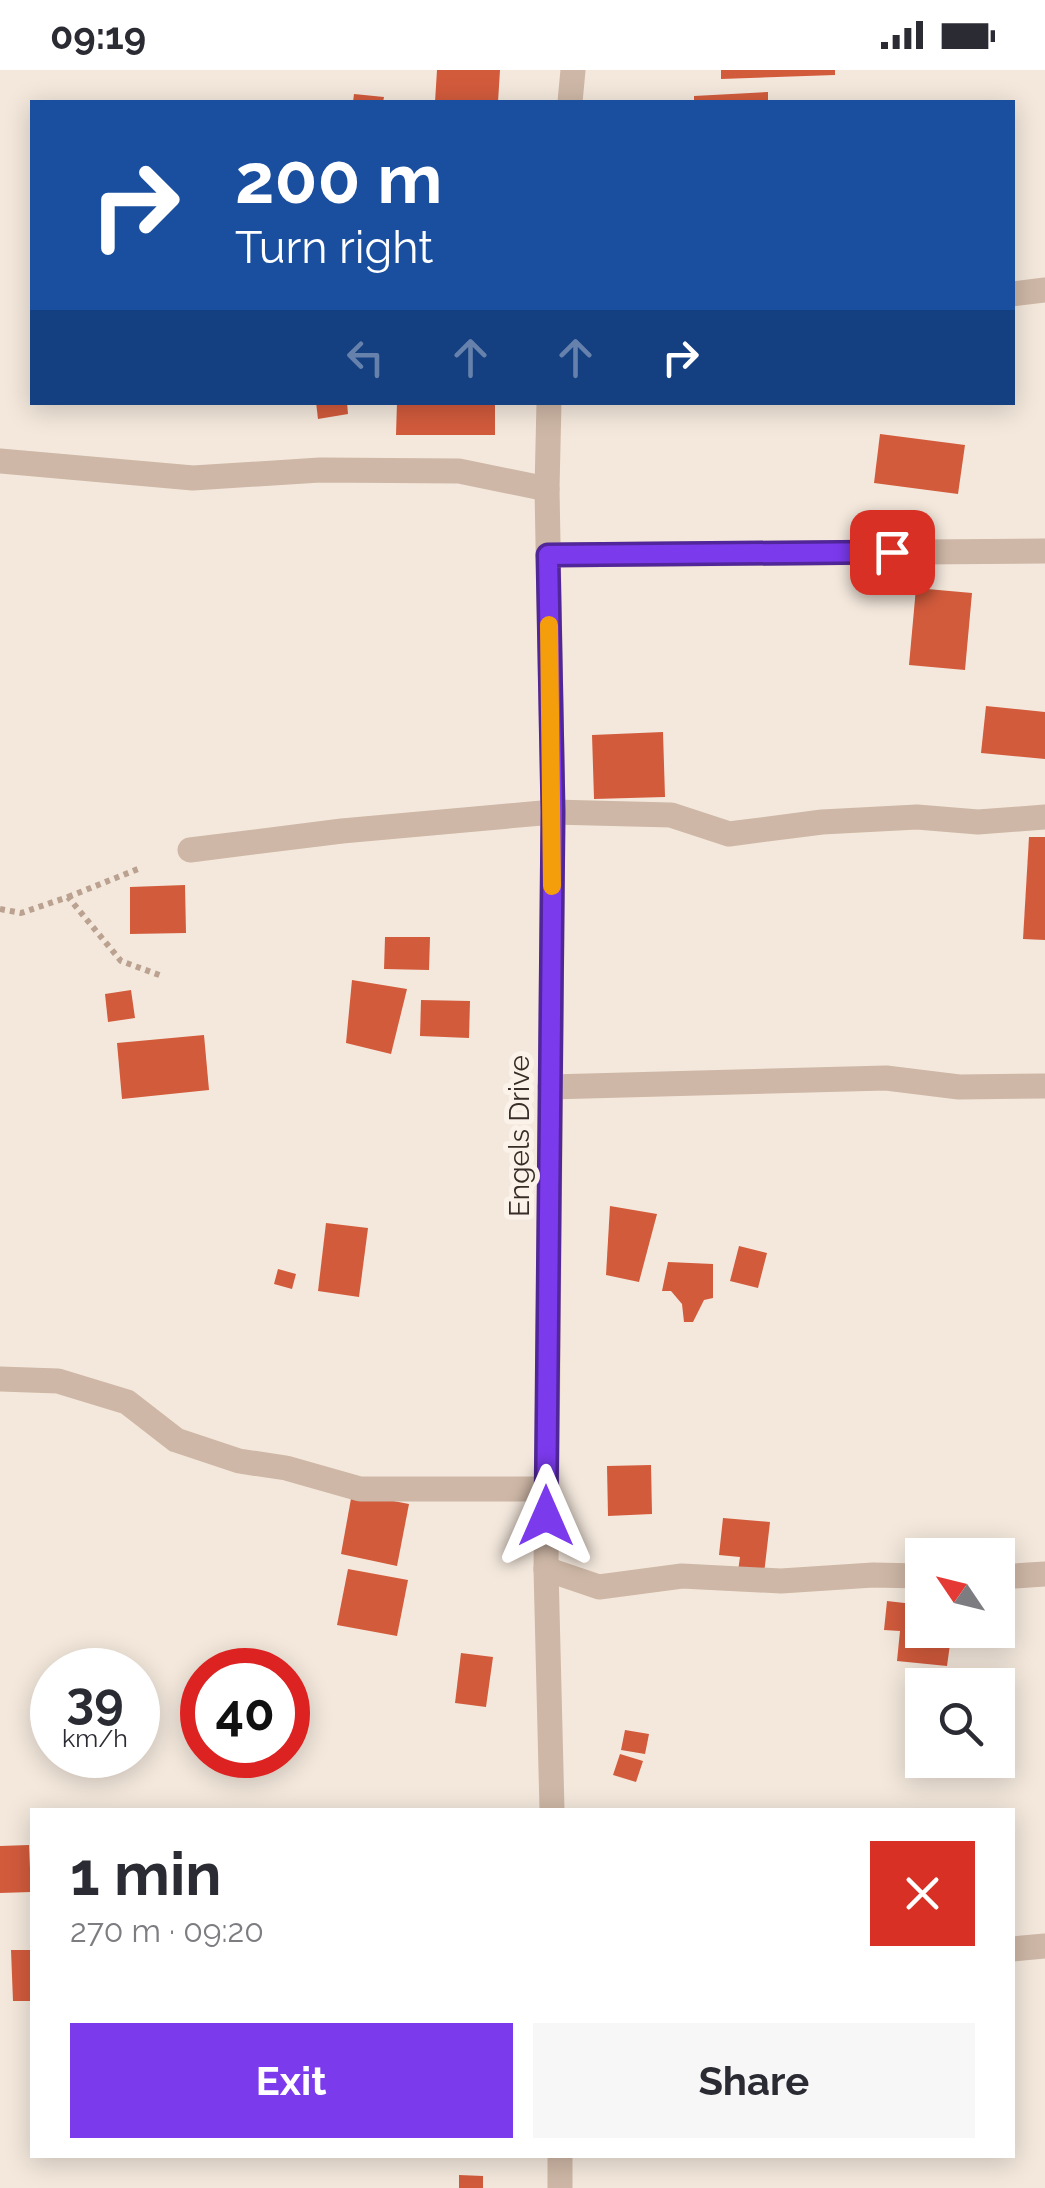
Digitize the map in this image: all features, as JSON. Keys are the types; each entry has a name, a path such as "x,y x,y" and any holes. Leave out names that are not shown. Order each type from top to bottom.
{"street":[{"path":"570,100 574,70"},
{"path":"1015,294 1045,290"},
{"name":"Engels Drive","path":"549,405 553,812 546,1569 552,1808"},
{"path":"0,461 193,478 320,470 459,471 547,489"},
{"path":"548,555 1045,551"},
{"path":"190,850 342,831 553,812 670,815 729,834 822,822 916,816 978,822 1045,817"},
{"path":"550,1087 886,1078 959,1087 1045,1086"},
{"path":"0,1379 58,1381 127,1402 176,1440 238,1462 286,1468 360,1489 546,1489"},
{"path":"546,1569 599,1588 682,1576 781,1581 905,1575"},
{"path":"1015,1576 1045,1574"},
{"path":"1015,1948 1045,1946"},
{"path":"560,2158 560,2188"}],"path":[{"path":"0,909 20,913 138,869"},
{"path":"68,897 120,961 162,976"}],"building":[{"path":"437,70 500,70 498,100 435,100"},
{"path":"721,70 835,70 835,75 721,79"},
{"path":"768,92 768,100 694,100 694,96"},
{"path":"354,94 384,97 383,100 353,100"},
{"path":"316,405 347,405 348,414 318,419"},
{"path":"397,405 495,405 495,435 396,435"},
{"path":"880,434 965,445 958,494 874,483"},
{"path":"916,588 972,593 965,670 909,665"},
{"path":"986,706 1045,712 1045,759 981,753"},
{"path":"663,732 665,797 594,799 592,735"},
{"path":"1029,837 1045,837 1045,940 1023,939"},
{"path":"185,885 186,933 130,934 130,887"},
{"path":"385,937 430,937 429,970 384,969"},
{"path":"352,980 407,989 391,1054 346,1043"},
{"path":"131,990 135,1018 108,1022 105,994"},
{"path":"421,1000 470,1001 469,1038 420,1036"},
{"path":"204,1035 209,1090 122,1099 117,1043"},
{"path":"610,1206 657,1214 639,1282 606,1275"},
{"path":"326,1223 368,1228 359,1297 318,1291"},
{"path":"739,1246 767,1253 758,1288 730,1281"},
{"path":"668,1262 713,1264 713,1298 704,1300 693,1322 684,1322 682,1304 671,1291 662,1291"},
{"path":"278,1269 296,1274 292,1289 274,1284"},
{"path":"651,1465 652,1514 608,1516 607,1466"},
{"path":"352,1493 409,1504 397,1566 341,1554"},
{"path":"723,1518 770,1522 764,1574 738,1571 740,1557 719,1555"},
{"path":"348,1569 408,1580 397,1636 337,1625"},
{"path":"887,1601 905,1603 905,1648 950,1648 947,1666 897,1661 900,1631 884,1630"},
{"path":"461,1653 493,1657 486,1707 455,1703"},
{"path":"625,1730 649,1734 645,1754 621,1750"},
{"path":"620,1754 643,1761 636,1782 613,1775"},
{"path":"29,1845 30,1892 0,1893 0,1846"},
{"path":"11,1950 30,1950 30,2001 13,2001"},
{"path":"459,2175 483,2176 483,2188 459,2188"}],"slow traffic":[{"path":"549,625 552,886"}],"route":[{"path":"546,1516 553,812 548,555 892,552"}]}
